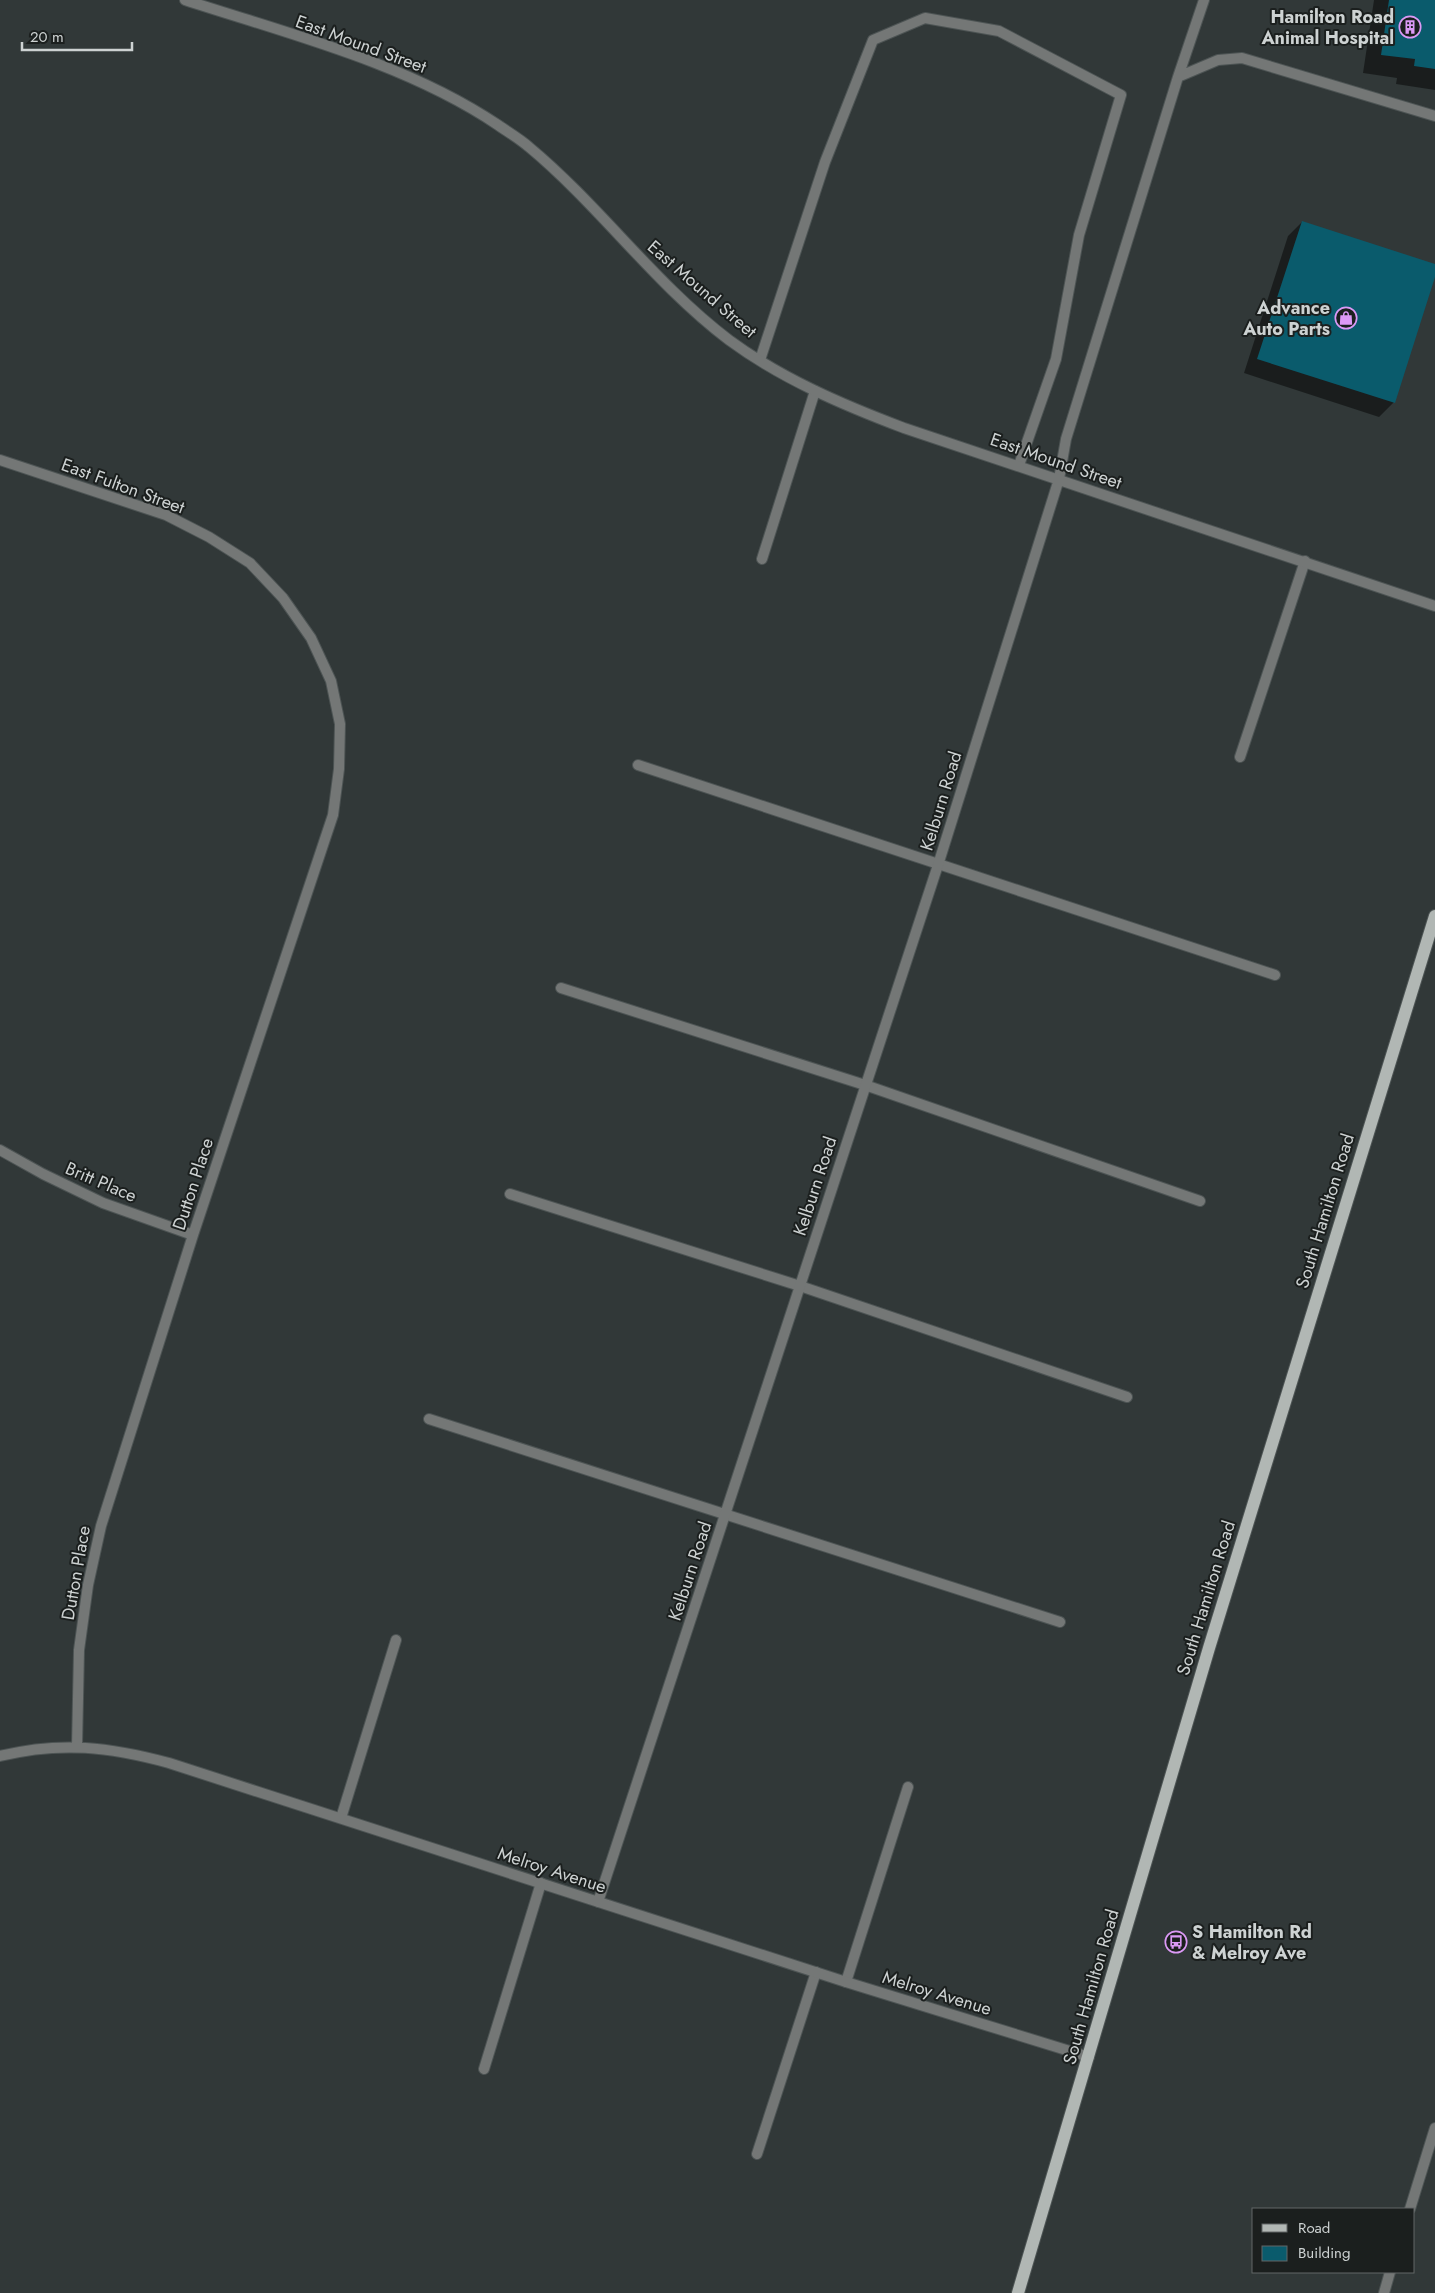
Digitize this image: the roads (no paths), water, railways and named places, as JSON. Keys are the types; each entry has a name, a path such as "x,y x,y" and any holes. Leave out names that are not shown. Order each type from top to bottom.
{"main road":[{"name":"South Hamilton Road","path":"1018,2293 1209,1648 1435,916"}],"street":[{"name":"East Mound Street","path":"185,0 394,71 476,111 529,146 603,218 659,278 729,339 760,360 815,391 853,409 904,428 1059,478 1435,606"},
{"name":"Kelburn Road","path":"598,1902 938,864 1059,478 1066,439 1178,77 1204,0"},
{"path":"760,360 825,162 872,40 925,18 999,31 1121,95 1079,234 1056,359 1019,465"},
{"path":"1178,77 1218,60 1242,58 1435,116"},
{"path":"762,559 815,391"},
{"name":"East Fulton Street","path":"0,460 166,515 209,537 250,563 283,598 311,638"},
{"path":"1240,757 1305,561"},
{"name":"Dutton Place","path":"77,1747 79,1650 88,1585 101,1526 193,1235 333,816 339,769 340,724 331,681 311,638"},
{"path":"638,765 1275,974"},
{"path":"561,988 865,1085 1200,1201"},
{"name":"Britt Place","path":"0,1150 43,1174 103,1203 193,1235"},
{"path":"510,1194 800,1286 1127,1398"},
{"path":"430,1419 1060,1622"},
{"path":"341,1818 396,1640"},
{"name":"Melroy Avenue","path":"0,1756 23,1750 77,1747 124,1751 169,1763 846,1982 1089,2057"},
{"path":"846,1982 908,1787"},
{"path":"484,2069 541,1883"},
{"path":"757,2154 816,1972"},
{"path":"1410,2208 1435,2128"},
{"path":"1384,2293 1390,2273"}],"place":[{"name":"Hamilton Road Animal Hospital","path":"1410,27"},
{"name":"Advance Auto Parts","path":"1346,318"},
{"name":"S Hamilton Rd & Melroy Ave","path":"1176,1942"}]}
